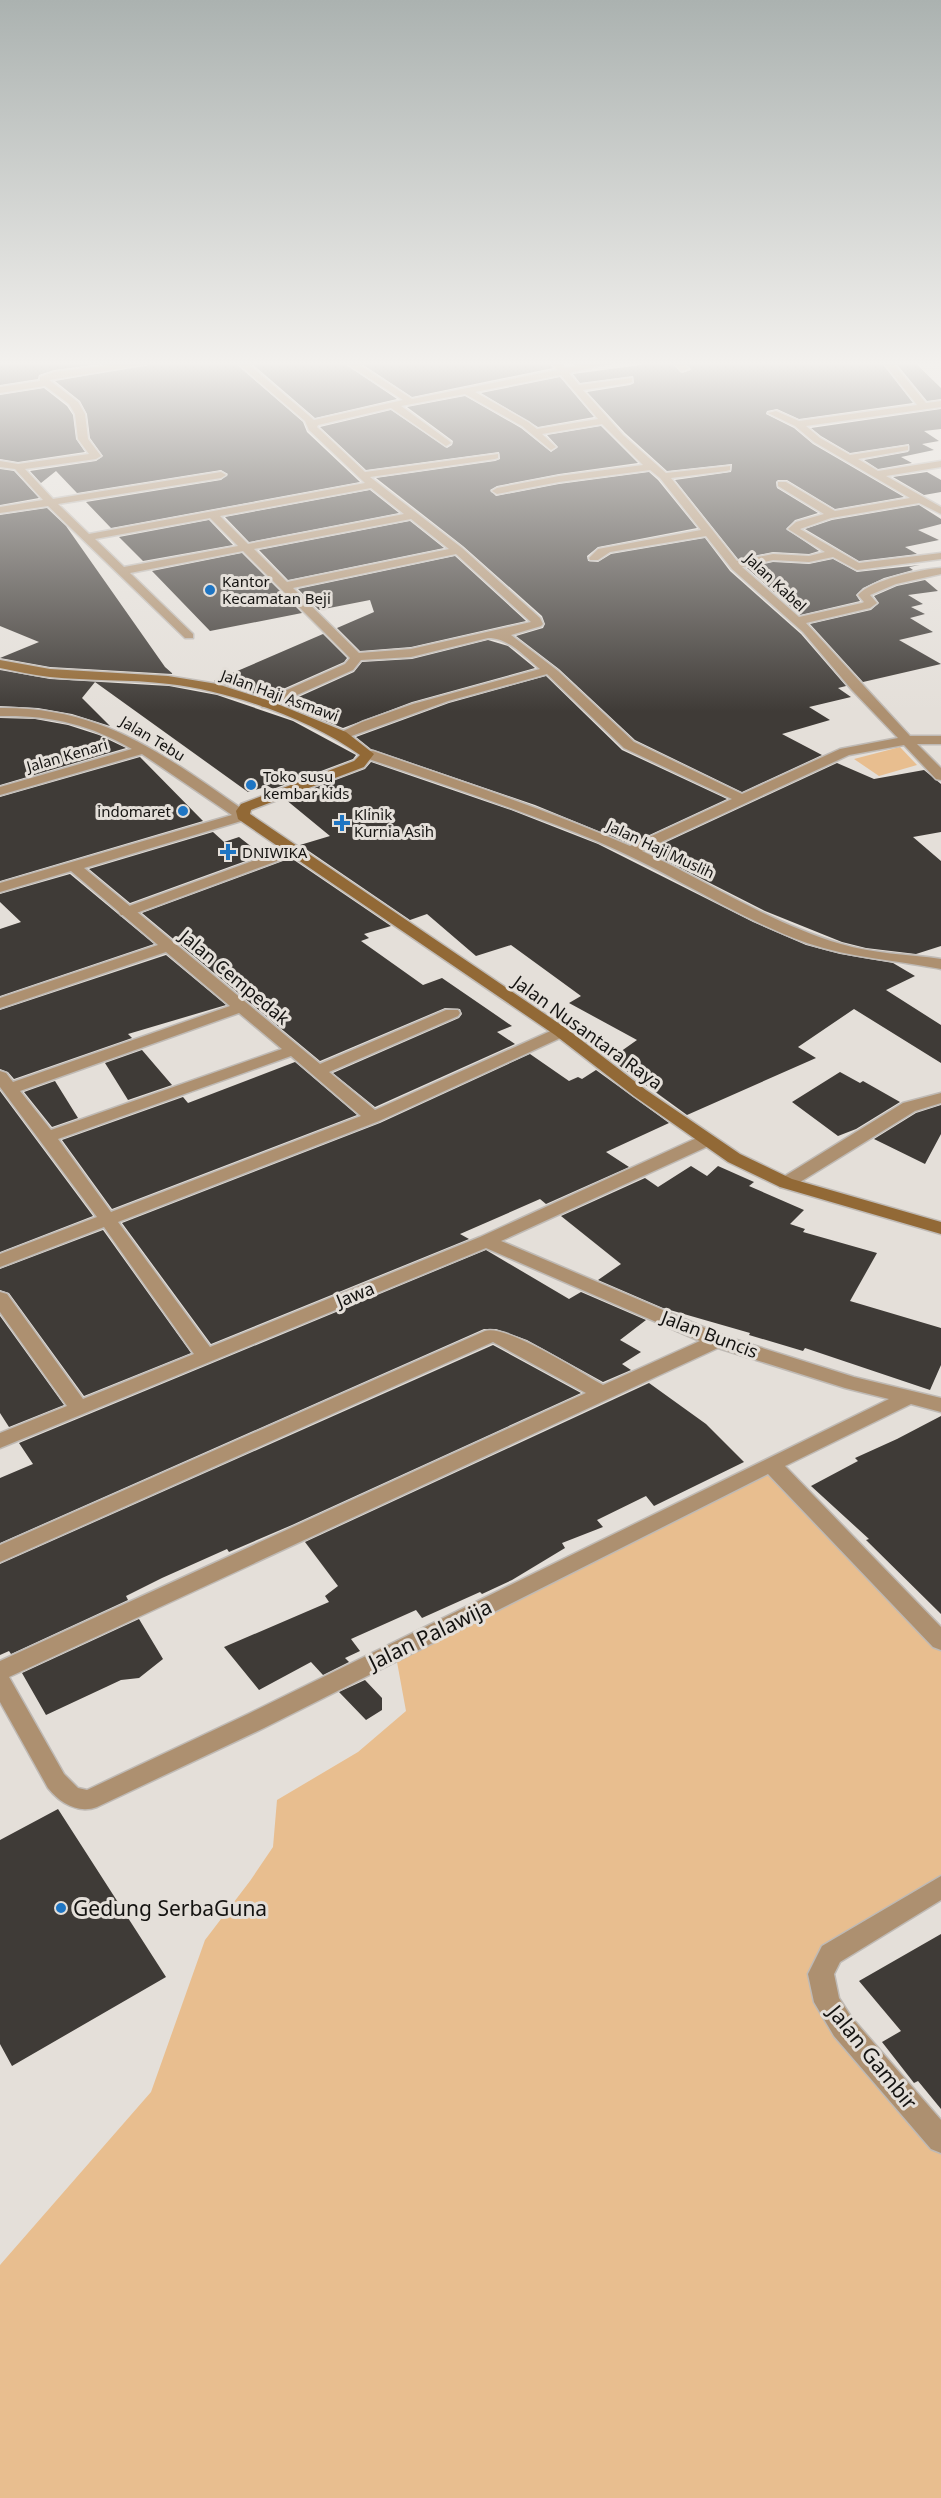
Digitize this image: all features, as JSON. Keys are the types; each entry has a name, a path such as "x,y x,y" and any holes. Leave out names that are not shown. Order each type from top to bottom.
{"street":[{"path":"29,479 189,636"},
{"path":"0,510 198,479"},
{"path":"212,514 356,657 405,655 488,634 536,626 537,621 458,550 366,479"},
{"path":"497,491 562,479"},
{"name":"Jalan Kabel","path":"666,479 735,565 797,621 941,776"},
{"path":"885,479 941,511"},
{"path":"782,484 833,515"},
{"path":"88,537 373,485"},
{"path":"921,499 833,515 797,524 793,528 852,566 861,568 915,558 938,557"},
{"path":"123,571 414,515"},
{"path":"594,558 602,551 610,549 709,532"},
{"path":"286,586 458,550"},
{"path":"735,565 773,557 809,559 833,554"},
{"path":"938,557 932,562 940,572"},
{"path":"797,621 866,606 871,603 864,595 866,593 893,581 940,572"},
{"path":"500,633 511,639 549,670 629,745 744,800"},
{"path":"266,704 349,667 356,657"},
{"name":"Jalan Haji Asmawi","path":"0,664 64,675 185,682 232,692 340,735 363,748 368,754"},
{"path":"340,735 396,712 475,688 549,670"},
{"name":"Jalan Tebu","path":"0,712 45,712 104,728 144,750 243,813"},
{"path":"630,851 845,752 908,740 941,740"},
{"name":"Jalan Kenari","path":"0,791 144,750"},
{"path":"0,888 243,813 251,804 359,764 368,754"},
{"name":"Jalan Haji Muslih","path":"368,754 519,806 630,851 683,875 766,920 806,938 855,952 941,964"},
{"name":"Jalan Nusantara Raya","path":"243,813 561,1032 640,1093 741,1162 786,1183 941,1228"},
{"path":"126,912 294,850"},
{"name":"Jalan Cempedak","path":"73,866 372,1117"},
{"path":"0,1003 168,946"},
{"path":"206,1356 48,1137 5,1083 241,1007"},
{"path":"318,1071 452,1013"},
{"path":"0,1261 372,1117 561,1032"},
{"path":"48,1137 293,1050"},
{"path":"786,1183 909,1107 941,1098"},
{"name":"Jawa","path":"0,1441 486,1241 708,1140"},
{"name":"Jalan Buncis","path":"486,1241 717,1341 852,1383 941,1405"},
{"path":"0,1298 79,1408"},
{"path":"0,1554 492,1335 511,1342 601,1393"},
{"path":"0,1671 717,1341"},
{"name":"Jalan Palawija","path":"0,1681 61,1788 75,1799 89,1800 256,1721 910,1397"},
{"path":"771,1464 941,1641"},
{"name":"Jalan Gambir","path":"941,1887 831,1954 821,1974 827,2002 843,2027 941,2140"}],"shaded area":[{"path":"900,747 917,765 879,776 854,759"},
{"path":"771,1464 941,1641 941,1887 831,1954 827,2002 941,2140 941,2498 0,2498 0,2265 151,2092 205,1940 273,1847 277,1800 358,1752 406,1711 395,1651"}],"building":[{"path":"0,479 21,479 39,498 0,505"},
{"path":"63,479 167,479 77,493"},
{"path":"356,479 360,482 111,528 86,502 221,480"},
{"path":"377,479 535,479 497,486 490,490 496,496 600,479 656,479 697,528 598,547 587,556 588,561 598,562 611,554 705,538 730,571 801,634 846,686 838,688 851,697 809,707 830,720 782,734 822,755 742,792 635,740 559,669 516,636 543,628 545,624 542,616 463,546"},
{"path":"872,479 904,497 835,509 787,480 778,480 777,488 818,513 795,520 786,529 819,551 809,554 773,552 738,559 675,480"},
{"path":"896,479 941,480 941,492 924,495"},
{"path":"370,490 399,513 249,542 225,517"},
{"path":"919,505 941,519 941,524 918,530 939,540 905,547 917,554 859,561 805,529 832,520"},
{"path":"47,508 66,526 165,667 173,674 50,667 0,658 39,642 0,626 0,515"},
{"path":"209,520 233,545 143,561 119,537"},
{"path":"410,521 444,548 288,580 259,550"},
{"path":"242,553 302,613 210,631 152,571"},
{"path":"455,556 526,621 411,647 360,651 337,628 374,612 370,600 319,610 298,589"},
{"path":"833,559 857,572 920,565 909,567 913,570 884,578 863,588 856,595 860,601 800,615 747,568 773,562 809,564"},
{"path":"925,580 938,591 908,595 923,604 911,607 925,614 910,618 933,632 899,640 941,664 863,682 810,624 871,610 879,603 874,596 897,586"},
{"path":"323,634 347,658 344,662 265,697 214,681"},
{"path":"488,640 508,646 535,668 412,702 343,728 283,704 354,672 362,662 412,659"},
{"path":"0,670 50,679 169,686 217,695 293,721 356,755 353,759 273,789 268,786 248,792 95,682 82,698 110,726 72,714 38,708 0,706"},
{"path":"546,676 622,750 727,799 630,844 535,805 371,749 356,737 449,703"},
{"path":"0,718 35,719 68,725 99,735 126,748 0,785"},
{"path":"140,757 203,821 0,881 0,797"},
{"path":"371,762 511,810 598,844 753,922 806,945 840,954 893,963 915,976 886,990 941,1025 941,1063 854,1009 798,1047 816,1058 687,1115 610,1059 637,1040 569,1003 581,996 511,945 476,956 427,914 410,920 300,845 330,836 285,799 365,769"},
{"path":"837,763 874,779 924,770 941,784 941,832 913,837 941,861 941,946 916,954 866,948 842,942 765,911 647,851"},
{"path":"213,832 224,842 239,837 262,855 130,903 89,869"},
{"path":"291,858 391,926 364,934 369,938 361,941 423,985 442,978 512,1026 497,1032 515,1044 375,1107 333,1073 459,1018 462,1014 460,1009 445,1008 320,1061 142,913"},
{"path":"70,874 154,944 0,996 0,929 21,922 0,902 0,894"},
{"path":"166,955 226,1005 128,1034 132,1038 14,1079 8,1072 0,1069 0,1010"},
{"path":"142,1050 172,1085 128,1100 105,1063"},
{"path":"530,1054 569,1081 578,1077 582,1079 596,1070 669,1123 606,1152 629,1167 546,1204 540,1199 460,1234 469,1239 211,1344 122,1223 380,1123"},
{"path":"295,1062 357,1115 112,1209 62,1140 183,1097 188,1103"},
{"path":"840,1072 860,1083 863,1081 900,1102 856,1129 838,1136 792,1102"},
{"path":"55,1081 78,1118 52,1127 24,1092"},
{"path":"0,1091 93,1216 0,1252"},
{"path":"941,1105 941,1134 925,1164 874,1139 916,1113"},
{"path":"691,1166 707,1176 718,1166 754,1182 749,1186 804,1210 790,1224 805,1229 803,1232 877,1253 850,1301 941,1328 941,1365 930,1390 805,1348 803,1351 663,1308 598,1280 621,1264 561,1216 645,1178 658,1187"},
{"path":"103,1230 191,1353 84,1396 9,1293 0,1290 0,1269"},
{"path":"486,1250 569,1299 581,1292 646,1320 620,1340 641,1352 622,1364 631,1370 603,1382 527,1340 496,1329 484,1329 0,1543 0,1478 33,1464 19,1443"},
{"path":"0,1316 64,1405 9,1427 0,1413"},
{"path":"493,1345 581,1393 292,1525 229,1552 227,1549 162,1578 126,1596 128,1600 11,1654 9,1651 0,1655 0,1564"},
{"path":"649,1383 706,1424 744,1462 654,1506 646,1496 597,1520 603,1527 562,1543 565,1548 512,1580 482,1594 480,1592 422,1618 416,1610 351,1639 360,1651 345,1658 349,1662 323,1675 311,1662 259,1690 224,1647 329,1602 325,1596 338,1586 305,1542"},
{"path":"941,1416 941,1614 866,1540 869,1539 811,1486 858,1461 855,1458"},
{"path":"139,1619 163,1659 139,1678 121,1680 46,1715 22,1673"},
{"path":"365,1680 382,1698 382,1710 366,1720 339,1692"},
{"name":"Gedung SerbaGuna","path":"58,1809 166,1977 12,2066 0,2044 0,1840"},
{"path":"941,1934 941,2109 918,2081 914,2083 882,2042 901,2031 859,1981"}],"place":[{"name":"Kantor Kecamatan Beji","path":"210,590"},
{"name":"Toko susu kembar kids","path":"251,785"},
{"name":"indomaret","path":"183,811"},
{"name":"Klinik Kurnia Asih","path":"342,823"},
{"name":"DNIWIKA","path":"228,852"},
{"name":"Gedung SerbaGuna","path":"61,1908"}]}
